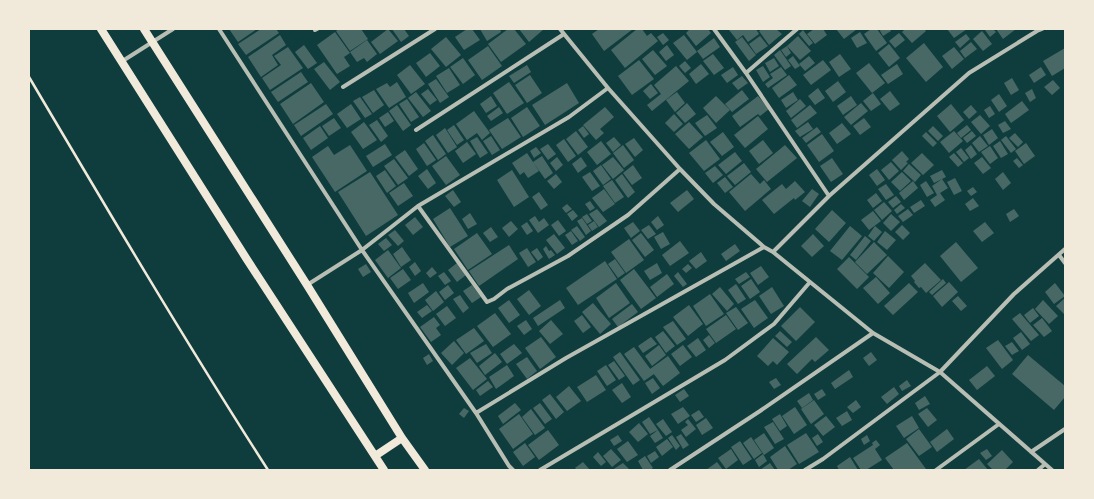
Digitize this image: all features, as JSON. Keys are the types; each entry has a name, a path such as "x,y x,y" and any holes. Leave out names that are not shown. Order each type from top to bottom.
{"main road":[{"path":"101,29 246,258 384,470"},
{"path":"144,29 307,285 402,438 425,470"},
{"path":"375,456 402,438"}],"street":[{"path":"121,62 173,29"},
{"path":"219,29 362,250 476,413 513,470"},
{"path":"343,86 435,29"},
{"path":"560,29 608,88 680,169 714,204 764,247 773,252 873,333 940,372 1044,465 1052,470"},
{"path":"714,29 746,73 829,196"},
{"path":"746,73 797,29"},
{"path":"773,252 829,196 970,73 1042,29"},
{"path":"416,130 564,34"},
{"path":"307,285 362,250 418,206 569,117 608,88"},
{"path":"418,206 487,302 494,299 507,289 574,252 628,215 680,169"},
{"path":"476,413 566,358 764,247"},
{"path":"805,470 940,372 1014,294 1065,249"},
{"path":"1059,255 1065,263"},
{"path":"540,470 725,360 774,324 810,282"},
{"path":"670,470 760,411 873,333"},
{"path":"936,470 999,424"},
{"path":"1031,452 1065,429"},
{"path":"1038,470 1044,465"}],"path":[{"path":"29,77 117,227 268,470"}],"building":[{"path":"229,29 257,29 238,42"},
{"path":"261,29 276,29 279,33 246,55 238,44"},
{"path":"339,29 361,29 368,39 350,51 336,31"},
{"path":"388,29 398,41 380,54 371,42"},
{"path":"392,29 404,29 409,36 401,42"},
{"path":"467,29 472,29 480,40 464,50 455,37"},
{"path":"480,29 500,29 501,32 487,41"},
{"path":"508,29 514,29 526,44 501,62 488,44"},
{"path":"519,29 544,29 529,42"},
{"path":"599,29 633,29 604,51 592,34"},
{"path":"637,29 642,29 647,36 651,33 658,41 625,68 611,50"},
{"path":"690,29 708,29 711,33 696,46 686,33"},
{"path":"756,29 759,34 748,42 743,35 737,40 729,30"},
{"path":"762,29 776,29 782,34 769,45 759,31"},
{"path":"814,29 823,29 827,35 815,44 807,34"},
{"path":"836,29 857,29 844,39"},
{"path":"871,29 877,29 887,43 876,51 864,34"},
{"path":"879,29 890,29 891,31 883,36"},
{"path":"905,29 924,29 926,31 912,43 902,32"},
{"path":"947,29 967,29 954,38"},
{"path":"993,29 996,32 990,37 985,30"},
{"path":"996,29 1016,29 1003,39"},
{"path":"803,30 813,43 809,46 799,34"},
{"path":"982,31 992,44 983,51 973,39"},
{"path":"335,32 350,53 344,57 350,66 337,74 317,45"},
{"path":"860,32 867,43 857,48 851,38"},
{"path":"663,33 669,40 663,45 657,37"},
{"path":"899,33 905,40 895,48 889,41"},
{"path":"966,34 970,39 960,48 955,42"},
{"path":"280,35 286,45 272,55 278,65 261,77 248,57"},
{"path":"684,35 697,52 687,60 673,43"},
{"path":"760,36 768,46 756,54 749,44"},
{"path":"798,36 811,51 800,60 787,46"},
{"path":"446,37 461,55 446,67 431,49"},
{"path":"742,37 756,55 749,61 735,42"},
{"path":"714,38 720,47 703,59 697,51"},
{"path":"367,40 377,54 367,62 364,58 357,62 350,52"},
{"path":"971,42 977,49 965,58 960,51"},
{"path":"924,43 943,67 926,82 906,58"},
{"path":"889,44 900,58 889,67 878,53"},
{"path":"304,45 317,63 308,69 295,52"},
{"path":"667,45 674,55 666,61 659,52"},
{"path":"488,46 502,66 482,80 468,60"},
{"path":"787,46 791,53 786,57 781,50"},
{"path":"288,47 303,68 270,90 262,78 281,65 274,56"},
{"path":"954,47 964,59 952,69 942,56"},
{"path":"1065,48 1065,68 1052,76 1043,61"},
{"path":"653,50 667,66 655,75 642,59"},
{"path":"780,50 791,66 785,70 774,55"},
{"path":"430,53 440,66 426,77 416,63"},
{"path":"713,54 724,68 714,75 703,61"},
{"path":"840,54 851,69 839,77 829,62"},
{"path":"793,56 800,66 795,69 788,60"},
{"path":"809,56 815,63 805,71 799,64"},
{"path":"463,58 475,75 463,84 450,67"},
{"path":"774,58 779,66 770,72 765,63"},
{"path":"639,60 654,79 632,95 618,76"},
{"path":"823,60 831,70 811,85 803,75"},
{"path":"685,61 691,68 685,73 679,66"},
{"path":"324,62 340,82 330,90 314,69"},
{"path":"869,63 885,83 872,93 856,73"},
{"path":"701,64 709,74 696,84 689,74"},
{"path":"897,64 903,74 888,84 881,75"},
{"path":"410,65 425,84 411,94 397,75"},
{"path":"527,65 531,72 514,83 509,76"},
{"path":"676,66 689,81 652,111 647,105 661,94 654,85"},
{"path":"763,66 770,77 763,82 756,70"},
{"path":"733,67 738,75 727,83 721,75"},
{"path":"781,67 787,75 768,88 765,84 773,78 770,74"},
{"path":"1041,67 1046,75 1034,83 1029,75"},
{"path":"449,68 460,85 447,93 436,76"},
{"path":"301,72 308,82 278,102 271,92"},
{"path":"530,75 542,93 527,103 515,85"},
{"path":"789,75 797,85 779,98 772,88"},
{"path":"742,76 748,83 738,90 732,83"},
{"path":"1012,78 1019,90 1011,95 1004,83"},
{"path":"436,79 449,97 440,103 428,84"},
{"path":"1053,80 1060,88 1052,95 1044,87"},
{"path":"838,81 846,92 833,102 825,91"},
{"path":"397,82 406,97 389,108 376,89 387,83 390,87"},
{"path":"509,82 524,103 507,114 493,93"},
{"path":"311,83 324,102 293,124 280,104"},
{"path":"567,83 579,103 545,125 532,105"},
{"path":"651,84 658,93 650,99 643,91"},
{"path":"818,88 825,98 815,105 808,96"},
{"path":"428,89 437,100 430,105 421,94"},
{"path":"1032,89 1036,98 1030,102 1025,93"},
{"path":"374,90 384,105 373,113 362,97"},
{"path":"742,90 749,99 732,112 725,104"},
{"path":"890,91 900,104 890,111 880,99"},
{"path":"416,92 431,111 423,117 408,98"},
{"path":"677,92 685,103 675,112 666,100"},
{"path":"793,92 798,100 786,108 781,100"},
{"path":"873,93 881,104 871,111 863,101"},
{"path":"999,94 1007,106 999,112 991,100"},
{"path":"491,96 497,106 486,113 480,104"},
{"path":"716,96 730,110 716,123 703,108"},
{"path":"758,96 769,109 760,116 758,114 740,127 732,116"},
{"path":"851,96 857,105 843,115 837,106"},
{"path":"360,97 372,114 365,118 353,101"},
{"path":"407,99 419,117 411,122 399,104"},
{"path":"800,99 806,106 791,118 786,111"},
{"path":"1022,101 1029,110 1011,123 1005,114"},
{"path":"687,103 696,114 685,123 676,113"},
{"path":"861,103 868,111 851,125 844,117"},
{"path":"326,104 333,114 301,136 294,125"},
{"path":"351,104 361,119 347,128 337,114"},
{"path":"951,104 964,120 950,132 937,116"},
{"path":"397,105 411,125 403,131 389,111"},
{"path":"810,105 817,113 797,128 791,120"},
{"path":"971,105 977,112 969,119 963,112"},
{"path":"990,106 995,114 989,118 984,110"},
{"path":"499,107 503,113 491,121 487,116"},
{"path":"527,107 540,126 523,137 511,118"},
{"path":"605,107 614,117 600,129 604,133 596,140 583,125"},
{"path":"474,111 490,133 482,140 477,133 467,140 456,124"},
{"path":"388,112 394,121 385,127 379,118"},
{"path":"674,114 683,124 674,132 665,123"},
{"path":"707,115 717,128 705,136 695,123"},
{"path":"980,115 990,126 981,134 971,122"},
{"path":"758,116 768,129 745,148 734,135"},
{"path":"334,118 341,128 329,136 322,126"},
{"path":"508,118 521,137 502,149 489,130"},
{"path":"864,118 871,127 860,135 853,126"},
{"path":"377,120 388,136 381,142 369,125"},
{"path":"1005,121 1011,129 1003,133 998,125"},
{"path":"364,122 377,140 363,149 351,132"},
{"path":"689,122 703,137 689,149 675,134"},
{"path":"808,122 813,129 800,137 795,131"},
{"path":"842,123 851,134 837,144 829,133"},
{"path":"454,125 464,140 457,145 447,130"},
{"path":"967,125 971,130 961,138 957,133"},
{"path":"320,126 328,138 311,150 303,138"},
{"path":"583,126 589,134 584,138 578,130"},
{"path":"933,126 943,136 938,141 928,131"},
{"path":"817,127 821,132 806,143 802,138"},
{"path":"445,128 457,147 448,153 436,135"},
{"path":"992,129 998,138 989,145 983,135"},
{"path":"576,131 588,147 578,155 566,139"},
{"path":"954,131 963,141 949,153 940,142"},
{"path":"972,131 976,136 967,143 963,138"},
{"path":"723,132 734,147 722,156 710,142"},
{"path":"926,132 937,143 933,147 922,136"},
{"path":"1015,133 1023,142 1018,147 1009,138"},
{"path":"822,134 834,151 819,162 807,145"},
{"path":"433,135 446,154 438,160 425,141"},
{"path":"491,136 500,150 492,155 483,141"},
{"path":"980,136 988,146 979,152 972,143"},
{"path":"1006,136 1016,149 1011,153 1001,140"},
{"path":"477,137 488,153 480,158 470,141"},
{"path":"614,137 621,145 613,152 606,143"},
{"path":"634,138 643,150 635,157 625,144"},
{"path":"564,139 576,156 568,162 556,145"},
{"path":"706,140 720,159 704,171 689,153"},
{"path":"763,140 773,153 759,164 749,151"},
{"path":"601,141 611,154 597,165 587,152"},
{"path":"1000,141 1008,154 1001,158 993,146"},
{"path":"467,142 476,154 463,163 455,151"},
{"path":"424,143 436,160 427,166 416,149"},
{"path":"1026,143 1035,156 1024,164 1015,151"},
{"path":"385,144 392,155 373,167 366,156"},
{"path":"548,144 556,154 548,160 540,149"},
{"path":"350,145 367,171 335,192 312,157 328,146 334,155"},
{"path":"623,145 634,160 624,168 613,153"},
{"path":"785,145 797,158 767,182 756,169"},
{"path":"971,145 977,154 971,159 965,150"},
{"path":"990,146 998,158 990,164 981,152"},
{"path":"536,147 541,153 534,158 530,151"},
{"path":"961,148 969,158 964,162 956,152"},
{"path":"405,150 418,169 409,176 395,157"},
{"path":"902,151 909,159 906,162 908,163 901,170 892,160"},
{"path":"735,152 742,161 726,174 718,165"},
{"path":"527,153 539,171 528,178 524,172 520,175 512,163"},
{"path":"922,153 934,165 923,175 911,163"},
{"path":"954,153 963,163 958,167 949,157"},
{"path":"446,156 460,175 446,185 432,166"},
{"path":"542,156 553,173 545,179 533,162"},
{"path":"557,157 563,165 556,171 550,163"},
{"path":"581,157 587,166 578,173 572,164"},
{"path":"613,157 624,170 613,179 602,165"},
{"path":"982,157 991,168 983,174 974,163"},
{"path":"832,158 843,174 831,182 820,166"},
{"path":"1017,158 1023,165 1019,168 1013,161"},
{"path":"394,159 408,178 398,185 384,166"},
{"path":"891,162 899,171 889,180 881,170"},
{"path":"744,163 751,172 735,185 727,176"},
{"path":"909,164 921,175 915,182 903,171"},
{"path":"601,165 611,179 603,185 593,171"},
{"path":"633,165 642,178 632,185 623,173"},
{"path":"715,166 723,175 713,183 705,173"},
{"path":"427,169 436,183 428,189 418,176"},
{"path":"877,169 885,180 877,186 869,175"},
{"path":"385,170 396,186 387,193 376,176"},
{"path":"512,170 529,197 514,207 497,180"},
{"path":"942,170 946,177 934,183 930,176"},
{"path":"370,172 398,215 366,236 338,192"},
{"path":"590,172 600,186 592,191 582,177"},
{"path":"902,172 911,181 900,191 891,182"},
{"path":"1003,172 1011,183 1003,190 995,179"},
{"path":"556,174 562,182 554,189 547,181"},
{"path":"622,174 635,192 628,198 615,180"},
{"path":"751,174 760,184 764,180 771,189 745,211 729,192"},
{"path":"725,177 733,187 725,193 717,183"},
{"path":"955,178 962,191 954,195 947,182"},
{"path":"942,179 948,188 937,195 932,186"},
{"path":"612,180 624,197 615,203 603,186"},
{"path":"795,181 805,192 795,200 794,198 774,214 762,200 782,184 786,189"},
{"path":"913,181 918,188 904,200 899,193"},
{"path":"926,181 934,193 927,197 920,185"},
{"path":"404,183 413,196 398,206 389,193"},
{"path":"886,184 894,195 886,200 878,189"},
{"path":"973,187 977,192 971,196 967,191"},
{"path":"604,189 615,204 603,212 592,198"},
{"path":"812,189 819,194 810,207 802,201"},
{"path":"453,190 461,202 454,207 445,196"},
{"path":"687,190 694,199 678,212 670,203"},
{"path":"539,192 548,205 541,210 532,197"},
{"path":"876,193 882,201 873,208 867,200"},
{"path":"940,193 945,200 935,207 930,200"},
{"path":"896,196 901,202 893,208 888,202"},
{"path":"973,198 979,206 970,211 965,204"},
{"path":"921,200 925,206 914,213 910,207"},
{"path":"590,201 595,208 590,211 585,204"},
{"path":"884,202 892,211 882,220 874,210"},
{"path":"567,204 572,209 566,213 562,208"},
{"path":"901,204 905,208 897,214 894,210"},
{"path":"450,208 468,236 450,247 433,219"},
{"path":"597,209 607,221 599,227 589,214"},
{"path":"908,209 913,215 903,222 898,216"},
{"path":"1014,209 1019,216 1010,222 1006,214"},
{"path":"573,210 578,216 572,221 567,214"},
{"path":"832,210 846,223 829,242 815,229"},
{"path":"873,211 881,221 869,230 861,220"},
{"path":"470,213 477,224 468,229 462,219"},
{"path":"587,214 592,221 587,224 582,217"},
{"path":"891,214 900,222 891,231 883,223"},
{"path":"535,216 539,222 544,218 549,225 538,233 529,220"},
{"path":"658,216 664,225 657,230 651,222"},
{"path":"415,217 423,227 413,235 405,225"},
{"path":"582,218 591,231 586,235 577,221"},
{"path":"558,220 566,231 559,236 551,225"},
{"path":"511,221 518,229 509,237 502,228"},
{"path":"594,221 598,227 592,231 588,225"},
{"path":"527,222 533,231 527,235 521,226"},
{"path":"633,222 640,231 631,238 624,228"},
{"path":"985,222 994,233 982,242 973,231"},
{"path":"649,225 656,234 648,239 641,230"},
{"path":"902,225 910,233 903,240 895,232"},
{"path":"577,226 585,237 580,241 571,230"},
{"path":"850,226 862,236 842,260 830,251"},
{"path":"875,226 882,232 874,241 868,236"},
{"path":"491,227 498,237 490,242 483,233"},
{"path":"395,230 404,241 398,246 388,235"},
{"path":"571,231 578,241 572,245 565,235"},
{"path":"885,231 896,240 887,250 877,242"},
{"path":"663,232 670,244 661,249 654,237"},
{"path":"477,233 492,254 468,270 454,249"},
{"path":"641,233 654,250 645,257 632,240"},
{"path":"554,234 565,248 557,254 546,240"},
{"path":"813,234 824,246 812,257 801,246"},
{"path":"865,236 871,241 856,260 850,255"},
{"path":"386,238 392,245 384,251 378,244"},
{"path":"629,239 644,260 626,273 611,252"},
{"path":"680,241 689,253 670,266 662,255"},
{"path":"874,242 887,255 867,274 855,262"},
{"path":"956,242 978,268 961,282 940,256"},
{"path":"735,244 740,251 726,261 721,254"},
{"path":"509,245 518,259 479,286 469,271"},
{"path":"546,246 549,251 551,250 555,255 549,259 543,249"},
{"path":"402,247 411,260 401,267 393,254"},
{"path":"527,248 536,262 528,267 519,253"},
{"path":"537,248 543,257 538,261 531,252"},
{"path":"388,250 401,268 388,278 375,260"},
{"path":"701,252 707,261 696,269 689,261"},
{"path":"888,256 904,272 889,288 873,273"},
{"path":"849,257 869,277 857,289 837,269"},
{"path":"615,259 625,273 618,278 608,264"},
{"path":"605,261 617,279 578,305 566,288"},
{"path":"415,262 421,271 415,276 409,267"},
{"path":"457,263 466,275 457,282 448,270"},
{"path":"657,263 662,273 650,280 644,271"},
{"path":"925,263 941,280 926,293 921,287 919,288 911,276"},
{"path":"366,264 371,272 363,277 358,269"},
{"path":"688,264 692,268 686,273 682,269"},
{"path":"761,266 769,277 758,285 750,273"},
{"path":"432,267 437,273 430,278 426,273"},
{"path":"403,269 411,280 398,289 390,278"},
{"path":"634,269 656,298 641,309 620,280"},
{"path":"444,272 451,281 445,285 438,276"},
{"path":"678,272 687,284 683,287 674,276"},
{"path":"746,272 750,277 739,284 735,279"},
{"path":"667,274 674,284 657,297 650,287"},
{"path":"876,277 890,293 878,304 863,288"},
{"path":"751,279 760,292 750,299 741,286"},
{"path":"943,279 946,283 932,295 929,292"},
{"path":"949,282 958,292 942,307 933,296"},
{"path":"423,283 429,292 414,303 408,293"},
{"path":"616,283 630,303 609,318 596,298"},
{"path":"909,283 918,292 893,315 884,306"},
{"path":"1055,283 1065,296 1054,304 1045,292"},
{"path":"736,284 746,299 738,304 728,290"},
{"path":"448,285 454,293 445,300 439,292"},
{"path":"472,285 481,297 472,303 463,291"},
{"path":"720,287 734,304 727,311 712,294"},
{"path":"772,287 784,306 771,314 759,296"},
{"path":"529,290 541,306 529,315 517,299"},
{"path":"436,291 444,302 433,311 425,300"},
{"path":"710,294 724,314 706,326 693,306"},
{"path":"460,295 469,308 463,313 453,299"},
{"path":"958,296 967,306 961,311 952,301"},
{"path":"1065,298 1065,313 1064,314 1056,306"},
{"path":"509,300 520,315 509,323 498,308"},
{"path":"560,300 565,308 538,326 533,318"},
{"path":"755,300 768,318 754,328 741,309"},
{"path":"1043,300 1058,316 1049,324 1035,309"},
{"path":"593,303 611,324 600,334 582,312"},
{"path":"632,304 638,312 618,327 612,319"},
{"path":"427,305 432,311 422,318 417,312"},
{"path":"689,305 703,324 688,336 673,317"},
{"path":"447,306 456,318 445,326 436,314"},
{"path":"736,307 748,323 738,330 726,313"},
{"path":"800,307 815,322 796,341 781,326"},
{"path":"1033,308 1039,316 1030,323 1024,315"},
{"path":"495,313 511,334 493,347 477,326"},
{"path":"1020,313 1039,335 1031,341 1012,319"},
{"path":"582,315 591,327 583,333 574,321"},
{"path":"726,315 736,329 716,343 706,329"},
{"path":"434,317 440,325 436,328 441,335 431,342 420,327"},
{"path":"1042,318 1052,331 1044,337 1033,325"},
{"path":"526,320 532,329 524,335 517,326"},
{"path":"551,320 563,334 550,344 539,331"},
{"path":"673,321 686,339 677,345 663,327"},
{"path":"474,328 484,341 466,354 456,340"},
{"path":"663,331 675,346 666,353 655,337"},
{"path":"780,331 792,342 787,347 775,336"},
{"path":"1021,332 1030,344 1022,350 1013,338"},
{"path":"709,335 715,343 709,348 703,340"},
{"path":"541,337 556,357 540,369 525,348"},
{"path":"651,337 657,344 643,353 638,346"},
{"path":"816,337 829,350 815,362 812,359 797,374 787,364"},
{"path":"698,338 706,350 696,357 687,346"},
{"path":"773,338 789,352 777,365 773,361 768,366 757,356"},
{"path":"998,340 1013,360 1002,369 986,348"},
{"path":"454,341 464,353 452,365 441,353"},
{"path":"1012,342 1019,351 1012,355 1005,346"},
{"path":"486,344 492,353 477,363 470,353"},
{"path":"514,344 522,353 507,364 500,354"},
{"path":"659,345 666,355 652,366 645,356"},
{"path":"683,345 692,357 680,366 671,354"},
{"path":"634,347 654,374 644,381 624,354"},
{"path":"620,352 640,380 633,385 613,357"},
{"path":"871,352 877,360 869,366 863,358"},
{"path":"495,353 502,362 485,375 479,366"},
{"path":"429,354 433,361 427,365 423,358"},
{"path":"1028,355 1065,386 1065,397 1054,410 1012,374"},
{"path":"668,356 680,373 663,386 650,369"},
{"path":"527,357 537,371 527,379 516,364"},
{"path":"470,358 487,379 473,390 456,368"},
{"path":"614,361 625,376 619,380 608,365"},
{"path":"507,365 514,376 496,389 489,377"},
{"path":"606,365 616,380 607,386 597,371"},
{"path":"987,366 995,376 977,390 969,380"},
{"path":"849,370 853,377 835,389 831,383"},
{"path":"596,375 606,390 587,402 577,387"},
{"path":"653,378 660,388 652,394 645,383"},
{"path":"776,378 781,385 774,389 769,382"},
{"path":"907,380 911,386 902,391 899,386"},
{"path":"488,381 493,387 480,396 476,390"},
{"path":"622,383 631,397 622,403 612,390"},
{"path":"569,386 581,401 567,411 556,397"},
{"path":"894,387 899,394 887,404 881,397"},
{"path":"684,389 689,396 680,402 675,395"},
{"path":"822,389 826,395 818,400 814,394"},
{"path":"809,393 813,400 802,408 797,401"},
{"path":"550,394 564,412 556,419 542,400"},
{"path":"925,396 930,404 919,410 915,403"},
{"path":"814,400 824,414 811,424 801,409"},
{"path":"856,400 861,407 853,413 847,407"},
{"path":"515,403 521,410 503,424 498,416"},
{"path":"540,403 552,419 545,424 533,408"},
{"path":"683,407 690,416 678,424 671,414"},
{"path":"795,407 807,425 794,434 782,416"},
{"path":"464,408 469,411 464,418 459,414"},
{"path":"927,408 937,420 928,427 918,414"},
{"path":"531,409 545,428 535,435 522,417"},
{"path":"699,410 704,417 696,422 691,415"},
{"path":"847,411 852,420 842,426 836,418"},
{"path":"519,414 533,434 513,449 499,429"},
{"path":"780,414 787,426 780,431 772,419"},
{"path":"826,416 835,427 823,436 814,425"},
{"path":"912,416 919,428 904,438 896,426"},
{"path":"649,417 658,430 650,434 642,422"},
{"path":"706,418 713,428 702,435 696,425"},
{"path":"663,419 672,432 666,436 656,424"},
{"path":"688,419 696,429 686,437 681,430 688,425 685,422"},
{"path":"773,422 784,439 775,444 764,427"},
{"path":"639,423 648,434 638,442 629,432"},
{"path":"919,429 932,447 919,456 906,439"},
{"path":"947,429 954,439 937,452 930,442"},
{"path":"548,430 559,445 539,460 528,445"},
{"path":"658,430 663,438 655,443 650,436"},
{"path":"764,433 774,448 764,455 754,440"},
{"path":"806,433 819,452 799,464 787,445"},
{"path":"681,434 689,445 683,449 676,437"},
{"path":"818,434 823,442 817,446 812,438"},
{"path":"618,435 622,441 614,446 610,440"},
{"path":"672,435 680,446 676,450 668,438"},
{"path":"867,435 870,441 864,445 861,439"},
{"path":"751,437 762,453 754,459 743,443"},
{"path":"667,439 673,447 662,456 656,447"},
{"path":"876,440 880,445 875,449 882,460 866,470 861,470 853,458 873,445 872,443"},
{"path":"628,441 638,455 627,462 617,449"},
{"path":"740,441 752,459 743,465 731,447"},
{"path":"525,443 535,457 523,466 513,452"},
{"path":"907,443 926,469 925,470 894,470 885,458"},
{"path":"785,446 797,464 788,470 778,470 770,457"},
{"path":"611,449 621,460 612,467 603,456"},
{"path":"731,449 738,460 726,469 718,458"},
{"path":"987,449 992,456 986,460 980,453"},
{"path":"1002,450 1013,462 1005,470 993,470 987,464"},
{"path":"655,451 659,457 651,463 647,456"},
{"path":"598,452 606,462 601,466 593,457"},
{"path":"763,454 767,461 759,467 755,460"},
{"path":"645,456 653,468 650,470 643,470 638,461"},
{"path":"850,457 858,470 839,470 837,466"},
{"path":"979,459 988,470 964,470"},
{"path":"583,462 590,470 577,470 575,468"},
{"path":"717,462 723,470 706,470"},
{"path":"623,463 630,470 612,470"},
{"path":"770,463 775,470 760,470"}]}
